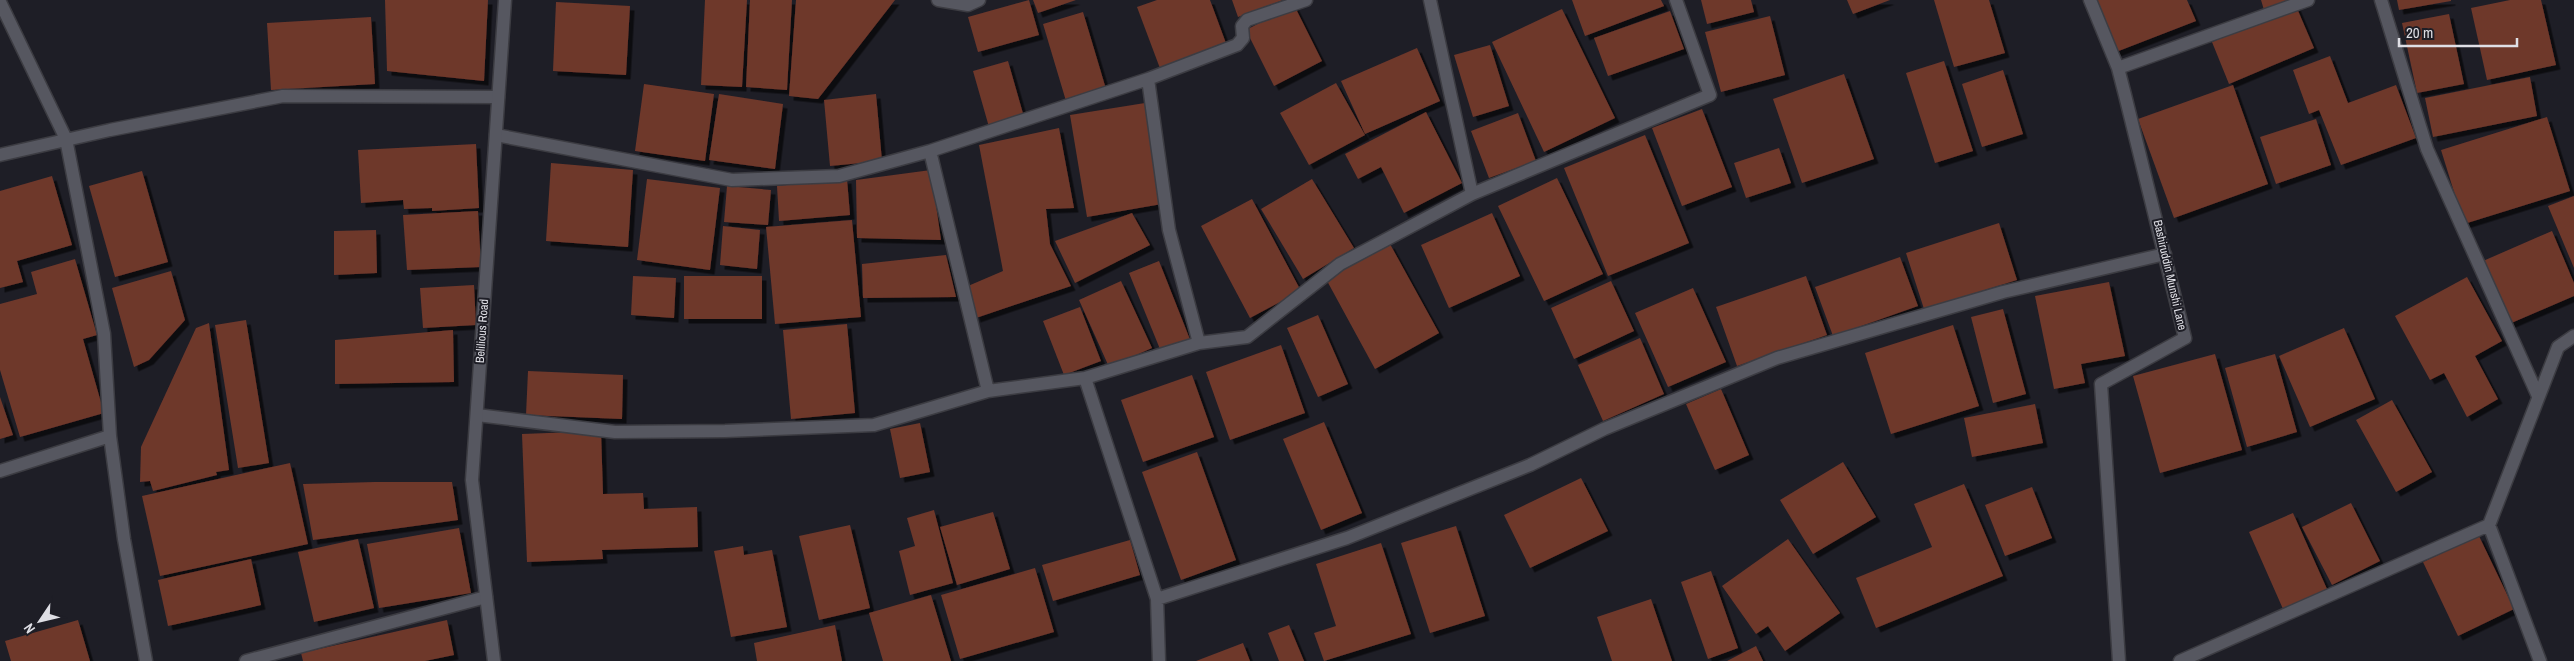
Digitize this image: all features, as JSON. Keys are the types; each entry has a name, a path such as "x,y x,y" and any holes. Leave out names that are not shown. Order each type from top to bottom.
{"street":[{"name":"Belilious Road","path":"494,661 472,480 505,0"},
{"path":"938,0 968,6 979,0"},
{"path":"496,135 732,180 839,176 930,151 1148,79 1237,44 1243,38 1242,26 1247,20 1306,0"},
{"path":"1430,0 1472,194"},
{"path":"476,415 615,432 725,431 874,425 988,392 1085,378 1199,343 1248,337 1340,264 1472,194 1710,95 1676,0"},
{"name":"Bashiruddin Munshi Lane","path":"2090,0 2118,68 2185,338 2101,384 2119,661"},
{"path":"2118,68 2308,0"},
{"path":"2381,0 2427,149 2538,396"},
{"path":"0,2 66,140 104,334 110,436 124,539 146,661"},
{"path":"1148,79 1169,230 1199,343"},
{"path":"0,155 283,96 498,97"},
{"path":"930,151 988,392"},
{"path":"1157,599 1347,538 1530,465 1604,429 1777,358 2003,292 2165,254"},
{"path":"2540,661 2489,525 2558,347 2574,336"},
{"path":"1085,378 1157,599 1159,661"},
{"path":"0,471 110,436"},
{"path":"2180,661 2489,525"},
{"path":"246,661 486,597"}],"building":[{"path":"385,0 488,0 484,81 387,71"},
{"path":"705,0 747,0 742,87 701,85"},
{"path":"750,0 792,0 787,90 746,87"},
{"path":"796,0 895,0 818,99 789,96"},
{"path":"1029,0 1039,35 978,52 968,17"},
{"path":"1033,0 1076,0 1038,13"},
{"path":"1157,0 1210,0 1227,46 1161,71 1137,7"},
{"path":"1232,0 1283,0 1238,17"},
{"path":"1572,0 1661,0 1664,6 1585,36"},
{"path":"1701,0 1751,0 1754,12 1707,24"},
{"path":"1847,0 1890,0 1853,14"},
{"path":"1934,0 1989,0 2005,53 1954,67"},
{"path":"2095,0 2187,0 2196,21 2116,52"},
{"path":"2261,0 2293,0 2264,10"},
{"path":"2397,0 2451,0 2451,1 2399,10"},
{"path":"2510,0 2541,0 2556,65 2487,80 2471,8"},
{"path":"556,2 630,6 626,75 553,71"},
{"path":"1294,5 1322,61 1274,86 1246,30"},
{"path":"2296,6 2314,48 2229,84 2212,42"},
{"path":"1562,9 1615,118 1544,152 1492,42"},
{"path":"1670,11 1684,49 1608,76 1594,38"},
{"path":"1083,12 1106,89 1066,101 1043,24"},
{"path":"2449,14 2464,84 2417,93 2402,23"},
{"path":"1770,16 1785,75 1721,92 1705,32"},
{"path":"371,17 375,84 271,90 267,23"},
{"path":"1490,45 1509,106 1473,117 1454,55"},
{"path":"1417,48 1440,101 1365,134 1341,81"},
{"path":"2330,56 2348,103 2396,85 2416,138 2341,165 2319,110 2309,114 2293,70"},
{"path":"1008,61 1024,117 989,127 973,71"},
{"path":"1944,61 1973,151 1935,163 1906,73"},
{"path":"2003,70 2023,134 1982,147 1962,84"},
{"path":"1844,74 1874,159 1802,183 1773,99"},
{"path":"2530,77 2537,116 2433,137 2425,98"},
{"path":"1336,83 1365,135 1309,165 1280,113"},
{"path":"644,84 714,94 705,161 635,151"},
{"path":"2233,85 2268,184 2174,218 2138,119"},
{"path":"719,94 783,104 775,169 709,160"},
{"path":"876,94 882,161 830,166 824,100"},
{"path":"1145,103 1162,204 1087,217 1070,115"},
{"path":"1702,109 1732,187 1682,206 1652,128"},
{"path":"1426,112 1462,183 1404,213 1381,167 1358,179 1345,154"},
{"path":"1518,113 1536,161 1489,178 1471,131"},
{"path":"2547,117 2570,191 2464,224 2441,150"},
{"path":"2316,119 2331,165 2276,184 2260,137"},
{"path":"1059,128 1074,208 1046,209 1050,244 1071,286 976,318 968,286 1003,271 979,145"},
{"path":"1645,135 1689,243 1608,276 1564,168"},
{"path":"476,144 479,208 432,211 432,208 404,209 403,200 361,203 358,150"},
{"path":"1779,148 1791,183 1746,198 1734,163"},
{"path":"551,163 633,170 628,247 546,241"},
{"path":"931,170 941,240 857,238 856,180"},
{"path":"142,171 168,262 115,277 89,186"},
{"path":"52,176 72,245 17,261 23,282 0,288 0,191"},
{"path":"1557,178 1603,274 1544,301 1498,206"},
{"path":"647,179 720,188 710,270 637,260"},
{"path":"847,179 850,215 779,221 777,186"},
{"path":"1312,179 1354,248 1303,279 1261,209"},
{"path":"727,186 771,190 768,225 724,222"},
{"path":"2574,196 2574,268 2548,206"},
{"path":"1252,199 1301,291 1250,318 1201,226"},
{"path":"478,211 481,267 407,270 403,215"},
{"path":"1132,213 1150,245 1075,283 1055,241"},
{"path":"1492,213 1520,276 1449,308 1421,245"},
{"path":"852,220 861,317 775,324 766,227"},
{"path":"1999,223 2017,280 1924,309 1906,253"},
{"path":"723,226 760,230 757,269 720,265"},
{"path":"376,230 377,273 334,275 334,231"},
{"path":"2552,231 2574,283 2574,296 2509,324 2483,261"},
{"path":"1390,244 1439,333 1375,369 1326,279"},
{"path":"946,255 956,297 863,298 862,264"},
{"path":"1900,257 1918,306 1833,336 1815,287"},
{"path":"75,259 97,335 83,339 104,413 20,437 0,370 0,304 37,294 31,272"},
{"path":"1159,261 1191,342 1162,354 1129,273"},
{"path":"171,271 185,320 149,360 134,367 112,288"},
{"path":"633,276 676,278 674,318 631,315"},
{"path":"684,276 762,276 762,319 684,319"},
{"path":"1806,276 1827,335 1737,366 1716,307"},
{"path":"2467,277 2502,341 2475,356 2498,399 2467,417 2444,373 2430,380 2395,316"},
{"path":"1121,281 1152,348 1109,367 1079,300"},
{"path":"1611,281 1634,331 1574,359 1551,308"},
{"path":"2109,282 2125,356 2081,364 2085,383 2054,389 2035,296"},
{"path":"474,285 476,325 423,328 420,288"},
{"path":"1693,288 1726,362 1668,387 1635,313"},
{"path":"1080,307 1101,361 1064,375 1043,321"},
{"path":"2003,309 2026,394 1993,403 1971,317"},
{"path":"1318,315 1348,384 1318,397 1287,328"},
{"path":"246,320 269,463 238,468 215,325"},
{"path":"209,323 229,470 216,472 217,475 153,491 150,481 140,482 141,447 196,328"},
{"path":"847,324 855,413 791,419 783,330"},
{"path":"1953,325 1979,406 1891,434 1865,353"},
{"path":"2344,328 2375,399 2310,427 2279,356"},
{"path":"453,330 454,382 335,384 335,340"},
{"path":"1640,338 1664,394 1603,421 1578,365"},
{"path":"1281,345 1305,413 1230,440 1206,372"},
{"path":"2215,354 2242,450 2160,473 2133,376"},
{"path":"2275,354 2297,432 2247,447 2225,368"},
{"path":"528,371 623,375 622,419 526,415"},
{"path":"1192,375 1214,437 1143,462 1121,400"},
{"path":"1721,389 1749,455 1715,470 1686,404"},
{"path":"0,397 13,435 0,439"},
{"path":"2392,400 2432,472 2396,492 2356,420"},
{"path":"2035,404 2043,443 1972,457 1964,418"},
{"path":"1324,422 1362,513 1321,530 1283,439"},
{"path":"920,423 930,472 900,478 890,429"},
{"path":"601,431 603,494 643,493 644,509 697,507 698,547 602,550 603,559 527,562 522,434"},
{"path":"1197,452 1236,560 1181,580 1142,472"},
{"path":"1843,462 1876,517 1813,554 1780,500"},
{"path":"290,463 308,544 160,576 142,496"},
{"path":"1581,478 1608,531 1530,568 1504,515"},
{"path":"452,482 458,520 313,540 303,484"},
{"path":"1964,484 2003,576 1876,628 1856,578 1932,547 1914,504"},
{"path":"2032,487 2052,538 2005,556 1985,505"},
{"path":"2351,503 2380,561 2332,585 2302,527"},
{"path":"934,510 953,583 910,595 899,551 915,546 907,518"},
{"path":"993,512 1010,569 957,585 940,527"},
{"path":"2293,513 2327,589 2283,609 2249,532"},
{"path":"850,525 870,608 819,620 799,536"},
{"path":"1456,526 1485,616 1430,633 1401,543"},
{"path":"459,528 471,593 379,608 367,544"},
{"path":"2479,536 2514,609 2458,636 2423,562"},
{"path":"358,539 374,608 314,622 298,552"},
{"path":"1788,539 1840,613 1785,651 1768,626 1756,634 1722,586"},
{"path":"1130,540 1140,575 1053,601 1042,565"},
{"path":"1381,543 1411,634 1324,661 1314,633 1336,626 1316,564"},
{"path":"743,546 744,555 772,550 787,627 731,637 714,551"},
{"path":"251,559 261,605 168,626 158,580"},
{"path":"1035,568 1054,632 960,659 941,595"},
{"path":"1711,571 1738,648 1708,659 1681,582"},
{"path":"931,595 951,661 883,661 869,613"},
{"path":"1651,599 1672,661 1612,661 1597,617"},
{"path":"78,620 90,661 11,661 5,641"},
{"path":"447,620 454,655 425,661 303,661 301,653"},
{"path":"835,625 842,661 757,661 754,643"},
{"path":"1289,625 1304,661 1279,661 1268,633"},
{"path":"1243,643 1250,661 1196,661"},
{"path":"1756,646 1763,661 1727,661"}]}
